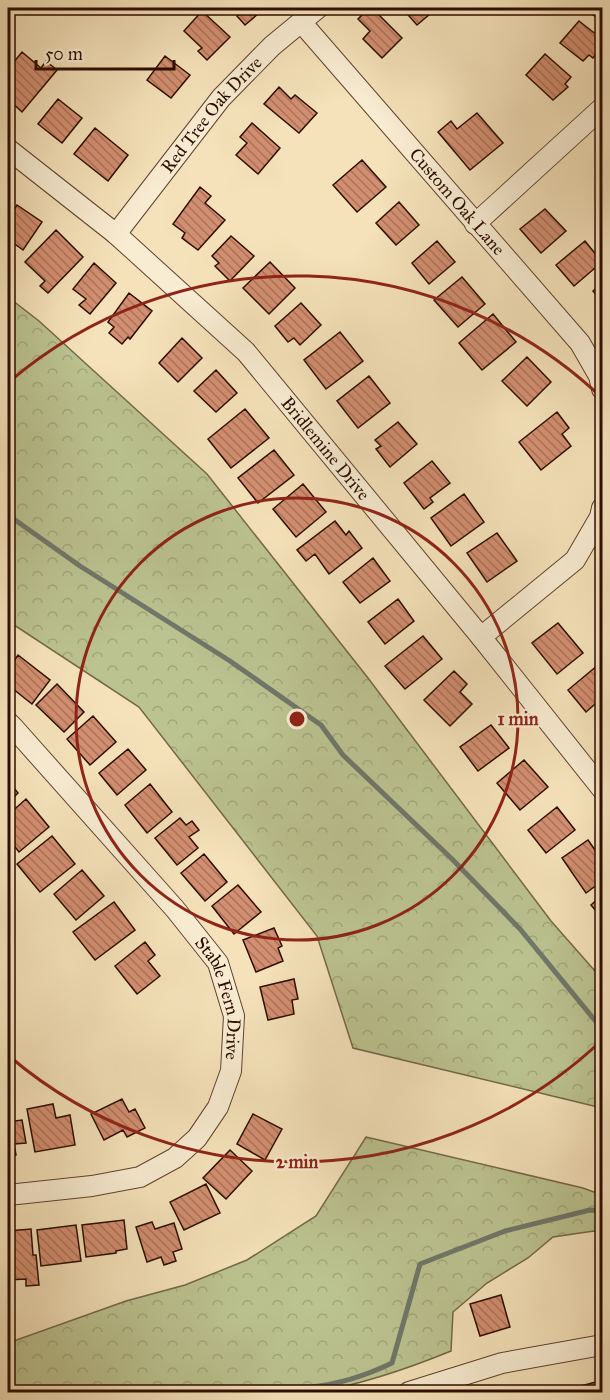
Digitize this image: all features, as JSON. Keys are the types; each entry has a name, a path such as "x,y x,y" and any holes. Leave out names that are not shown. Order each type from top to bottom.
{"street":[{"name":"Red Tree Oak Drive","path":"116,234 221,99 272,46 318,8"},
{"name":"Custom Oak Lane","path":"301,22 580,343 599,376 603,389"},
{"path":"475,224 603,108"},
{"name":"Bridlemine Drive","path":"8,149 116,234 246,352 603,789"},
{"path":"481,637 575,560 603,508"},
{"name":"Stable Fern Drive","path":"8,722 175,909 218,963 234,1016 231,1071 218,1107 197,1138 175,1158 140,1177 92,1186 8,1195"},
{"path":"410,1392 502,1363 603,1345"}],"green space":[{"path":"8,297 39,321 207,474 368,678 551,921 602,979 602,1108 353,1048 317,936 139,707 8,621"},
{"path":"366,1137 583,1188 602,1195 602,1234 594,1231 553,1237 528,1258 487,1283 453,1312 451,1351 401,1370 351,1385 317,1392 8,1392 8,1343 126,1301 185,1285 247,1260 316,1216"}],"building":[{"path":"236,8 265,8 245,25 237,16 241,13"},
{"path":"369,8 372,8 402,38 382,58 363,39 370,31 358,19"},
{"path":"402,8 437,8 417,25"},
{"path":"583,8 602,8 602,21"},
{"path":"202,11 230,37 207,60 198,51 202,48 184,31"},
{"path":"579,21 602,39 602,46 593,58 589,55 583,61 560,43"},
{"path":"22,52 41,68 46,61 57,70 22,112 8,99 8,69"},
{"path":"545,54 571,77 565,84 568,87 553,100 526,75"},
{"path":"165,56 190,75 171,98 147,80"},
{"path":"279,87 291,99 295,95 317,113 299,133 264,104"},
{"path":"58,99 82,118 62,143 38,124"},
{"path":"477,113 503,143 470,170 438,132 451,121 457,129"},
{"path":"252,123 280,148 258,174 236,155 247,143 240,137"},
{"path":"95,128 128,155 108,181 74,154"},
{"path":"362,160 386,187 357,212 333,185"},
{"path":"200,187 211,196 205,203 225,220 198,250 182,238 185,233 173,224"},
{"path":"399,202 419,225 396,245 376,223"},
{"path":"17,205 42,222 23,250 8,239 8,219"},
{"path":"545,209 566,231 541,253 520,229"},
{"path":"56,230 83,257 48,293 40,286 45,281 25,262"},
{"path":"231,236 254,256 230,281 215,266 219,263 212,256"},
{"path":"437,241 455,262 429,284 412,263"},
{"path":"585,241 602,262 574,286 556,265"},
{"path":"270,262 295,288 269,314 243,288"},
{"path":"94,263 116,283 90,314 79,305 86,299 73,289"},
{"path":"462,277 485,304 458,327 434,300"},
{"path":"602,283 602,302 593,291"},
{"path":"129,293 152,311 130,339 128,337 122,344 109,333 114,327 108,322"},
{"path":"301,303 321,325 300,345 294,338 288,342 275,326"},
{"path":"493,314 516,342 482,370 459,343"},
{"path":"340,332 363,361 326,389 304,360"},
{"path":"182,338 202,358 178,382 159,363"},
{"path":"527,357 551,382 527,406 502,381"},
{"path":"216,370 237,393 216,412 194,391"},
{"path":"369,376 390,403 358,428 337,401"},
{"path":"245,409 269,438 231,468 208,439"},
{"path":"557,412 569,428 562,434 571,446 541,470 519,442"},
{"path":"398,422 417,444 390,467 376,449 381,446 375,440"},
{"path":"274,450 294,475 258,503 238,478"},
{"path":"432,461 450,483 430,498 433,502 424,509 404,483"},
{"path":"303,484 326,512 296,537 273,509"},
{"path":"464,494 484,522 451,546 431,518"},
{"path":"335,521 346,535 349,531 362,548 329,574 315,554 306,561 297,550"},
{"path":"497,533 517,561 487,582 467,553"},
{"path":"373,558 390,581 360,603 343,582"},
{"path":"398,599 414,621 385,644 368,622"},
{"path":"558,623 583,653 557,674 532,643"},
{"path":"423,636 442,659 405,689 385,666"},
{"path":"18,655 50,680 32,704 8,685 8,670"},
{"path":"598,665 602,670 602,698 586,712 568,690"},
{"path":"454,671 467,684 460,692 472,704 450,726 424,700"},
{"path":"57,684 84,712 64,732 36,705"},
{"path":"93,716 116,742 90,765 67,739"},
{"path":"491,725 509,748 478,771 460,747"},
{"path":"128,749 146,770 117,795 99,773"},
{"path":"524,760 548,787 520,810 497,783"},
{"path":"8,781 18,793 8,803"},
{"path":"150,784 172,812 147,833 125,805"},
{"path":"26,799 49,827 19,852 8,838 8,815"},
{"path":"557,807 575,830 546,853 528,830"},
{"path":"180,818 186,825 192,821 199,830 189,837 198,848 177,865 155,838"},
{"path":"52,836 75,864 40,892 17,864"},
{"path":"588,840 602,860 602,881 586,893 562,858"},
{"path":"204,854 227,882 205,901 181,873"},
{"path":"82,870 104,896 76,920 54,894"},
{"path":"238,885 261,912 234,934 212,906"},
{"path":"602,895 602,918 591,905"},
{"path":"114,902 135,930 95,960 73,932"},
{"path":"274,928 282,946 278,948 283,961 256,972 243,940"},
{"path":"145,942 155,955 148,961 160,976 137,994 115,966"},
{"path":"294,979 298,999 292,1000 294,1014 268,1020 260,987"},
{"path":"122,1099 129,1112 135,1109 145,1128 127,1137 123,1130 104,1140 91,1114"},
{"path":"53,1104 56,1118 70,1115 75,1145 35,1152 27,1109"},
{"path":"253,1114 282,1129 265,1160 237,1144"},
{"path":"22,1120 26,1143 14,1144 16,1155 8,1157 8,1122"},
{"path":"230,1150 252,1171 226,1199 203,1178"},
{"path":"206,1184 220,1213 184,1230 170,1202"},
{"path":"124,1220 127,1249 116,1251 116,1253 86,1257 82,1225"},
{"path":"152,1222 155,1229 174,1223 182,1249 173,1252 176,1261 164,1265 161,1257 147,1262 136,1227"},
{"path":"76,1225 81,1261 41,1266 37,1230"},
{"path":"31,1229 39,1285 26,1286 26,1279 8,1280 8,1231"},
{"path":"600,1271 602,1271 602,1309 601,1309"},
{"path":"501,1295 510,1327 480,1336 470,1304"},
{"path":"596,1382 598,1392 574,1392 573,1388"},
{"path":"564,1387 565,1392 542,1392"}],"waterway":[{"path":"8,515 80,566 230,661 321,725 343,755 452,859 520,929 602,1029"},
{"path":"246,1392 333,1384 362,1376 392,1363 420,1264 505,1231 590,1210 602,1211"}]}
